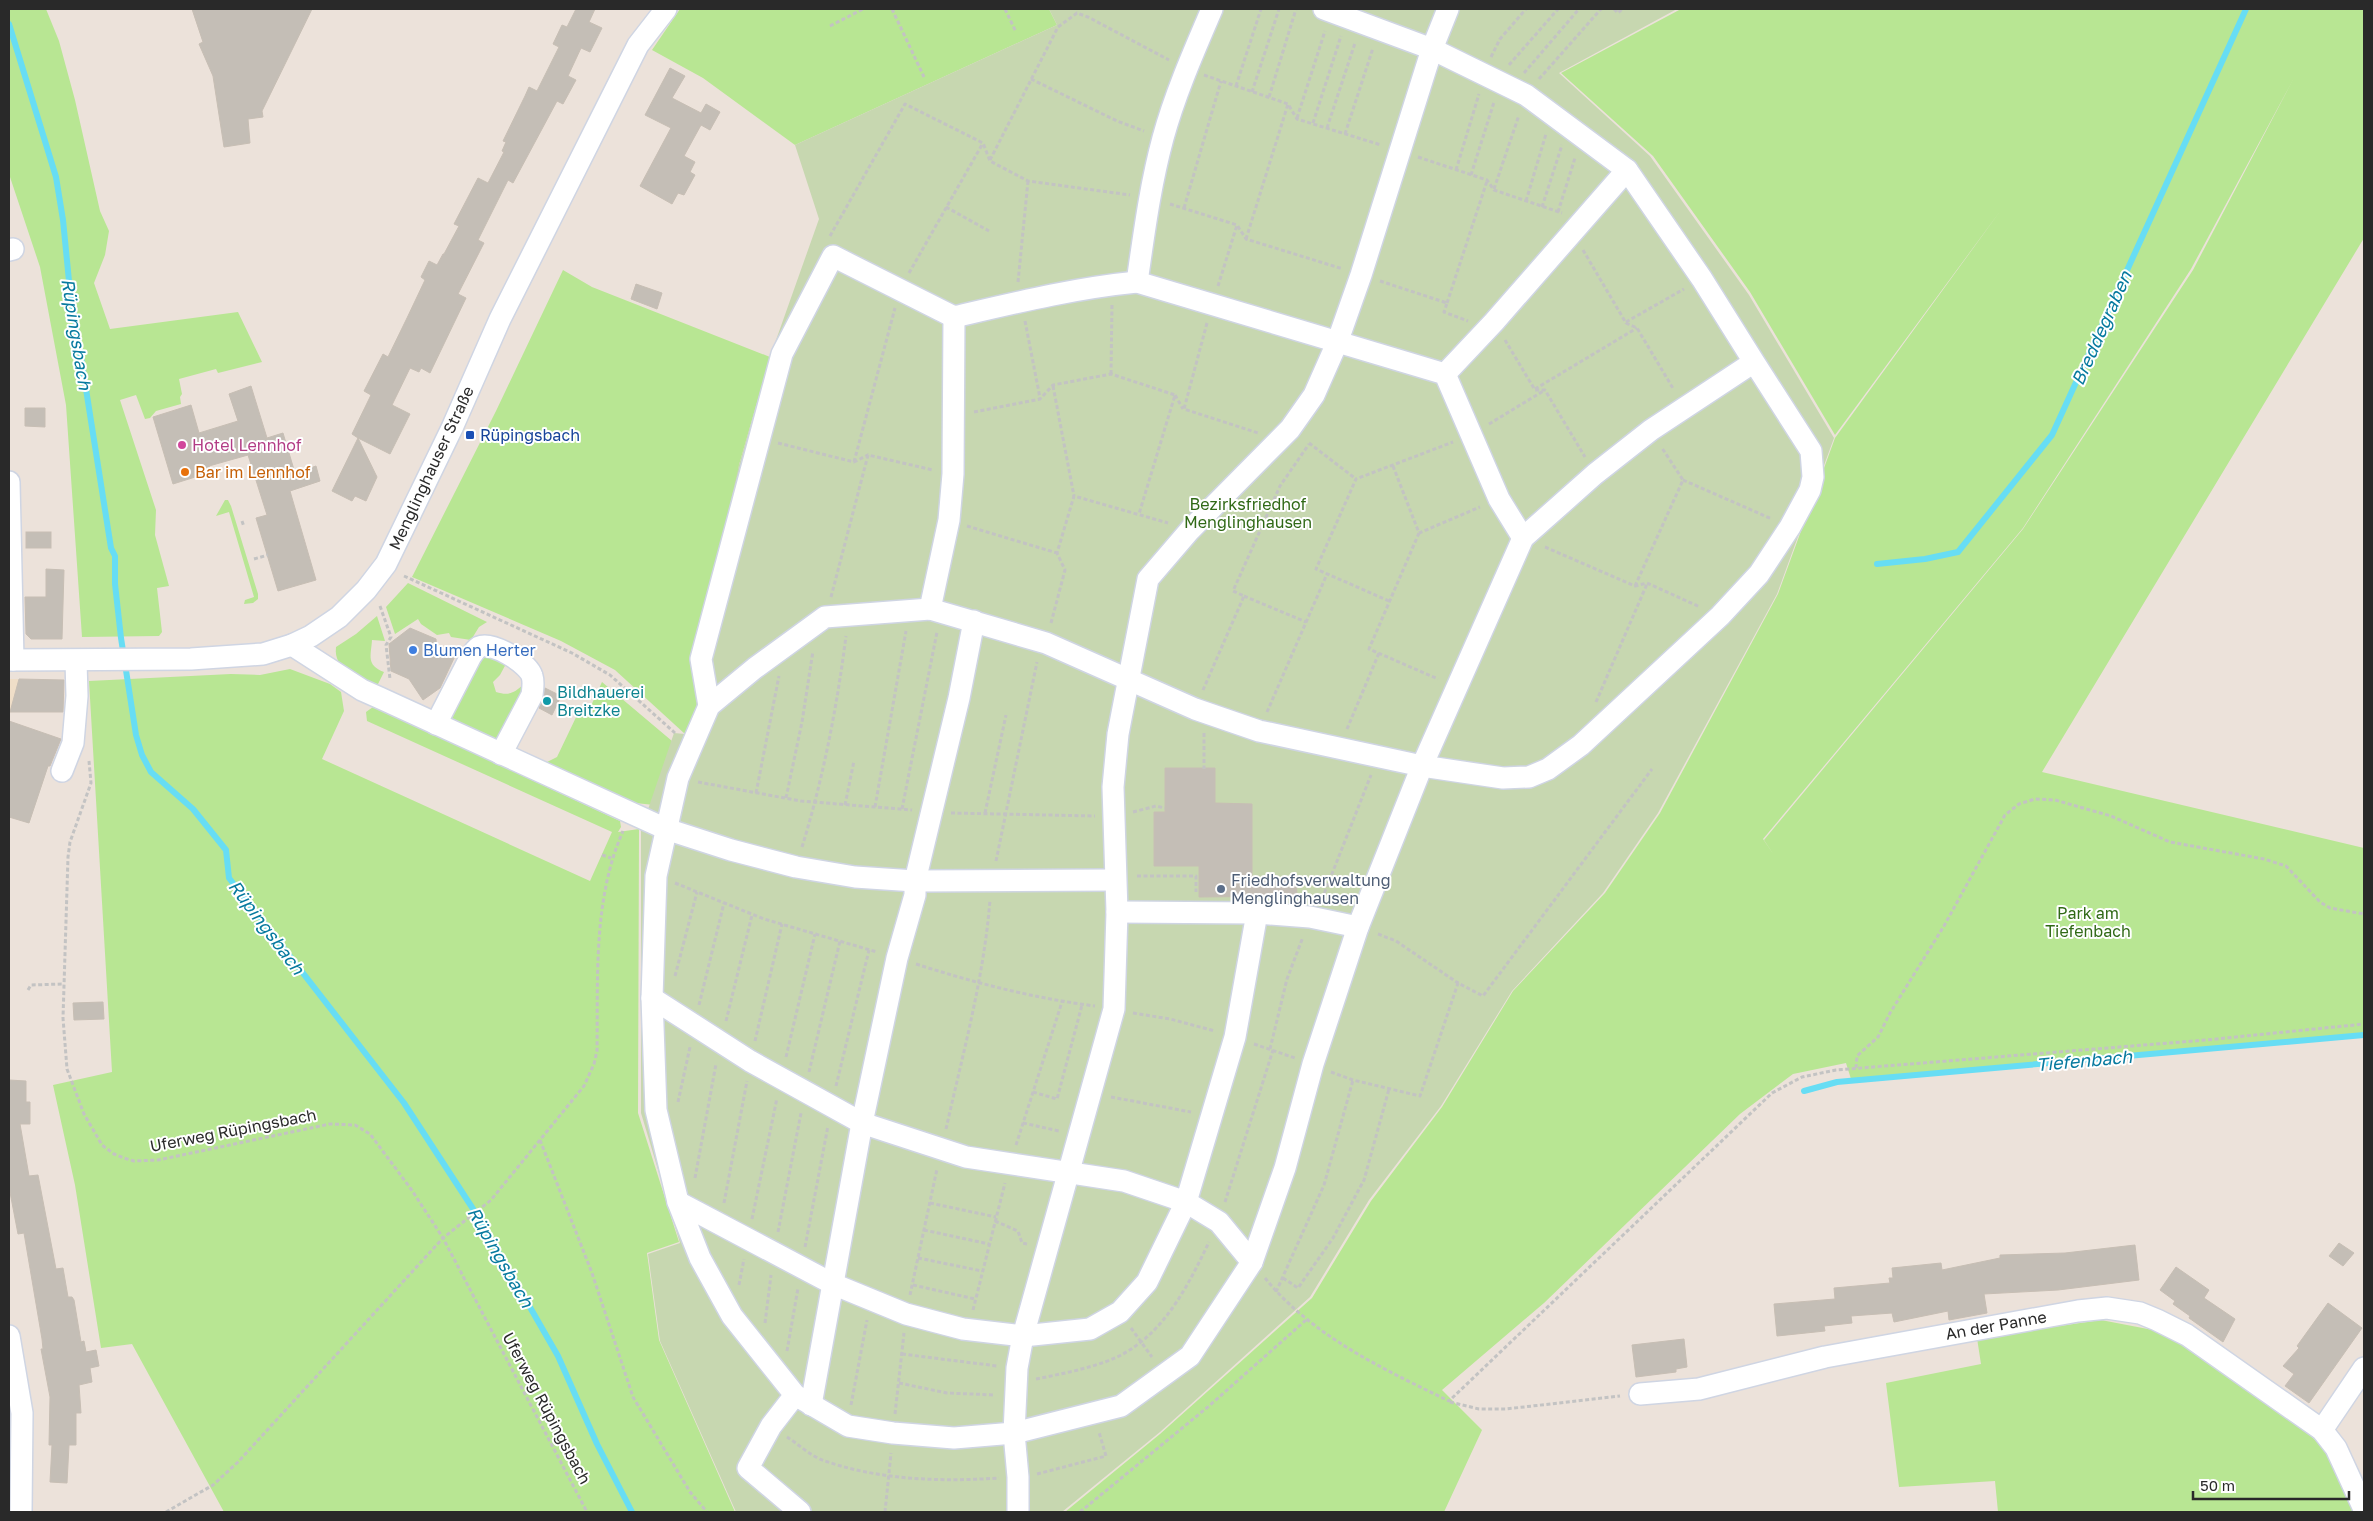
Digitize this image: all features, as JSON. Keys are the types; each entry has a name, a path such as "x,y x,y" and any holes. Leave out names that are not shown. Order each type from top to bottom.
{"street":[{"name":"Menglinghauser Straße","path":"11,660 151,660 262,654 292,645 311,636 339,617 366,590 386,564 452,428 504,310 638,45 666,9"},
{"path":"1136,282 1149,198 1163,138 1186,69 1212,9"},
{"path":"1018,1512 1018,1477 1014,1433 1017,1368 1023,1336 1114,1009 1117,912 1113,786 1118,734 1127,680 1148,579 1190,530 1285,434 1314,394 1337,343 1361,275 1432,49 1448,9"},
{"path":"1348,18 1432,49 1526,95 1627,170 1702,279 1811,452 1813,477 1810,490 1790,527 1759,574 1720,616 1581,745 1548,769 1529,777 1503,778 1422,766 1259,731 1199,711 1044,642 974,620 927,610 848,615 821,620 709,706 678,778 656,876 659,1002 657,1113 700,1258 732,1316 782,1378 803,1400 848,1426 893,1433 954,1438 1014,1433 1121,1406 1190,1356 1252,1262 1285,1168 1313,1064 1358,928 1422,766 1523,538 1595,474 1651,430 1754,362"},
{"path":"1445,374 1489,328 1627,170"},
{"path":"709,706 702,659 782,354 833,256 954,317 1019,302 1113,284 1136,282 1445,374"},
{"path":"927,610 949,520 953,474 954,317"},
{"path":"1445,374 1499,499 1523,538"},
{"path":"9,482 11,660"},
{"path":"800,1512 748,1468 771,1426 803,1400 833,1284 862,1122 897,958 914,894 914,881 959,698 974,620"},
{"path":"292,645 362,690 631,814 666,829 731,850 796,867 855,877 914,881 1115,878"},
{"path":"436,724 470,656 478,648 489,646 523,663 532,674 534,685 532,695 501,754"},
{"path":"62,771 72,743 77,696 84,661"},
{"path":"1117,912 1257,913 1312,918 1358,928"},
{"path":"684,1205 833,1284 906,1314 963,1329 1023,1336 1090,1329 1120,1312 1146,1282 1186,1202 1235,1037 1257,913"},
{"path":"659,1002 750,1061 862,1122 966,1157 1124,1181 1186,1202 1219,1222 1252,1262"},
{"name":"An der Panne","path":"1640,1394 1699,1389 1825,1357 1912,1339 2078,1310 2107,1308 2140,1313 2187,1335 2322,1430 2336,1448 2364,1508"},
{"path":"9,1336 16,1412 21,1512"},
{"path":"2322,1430 2364,1368"}],"path":[{"path":"830,26 863,9"},
{"path":"892,9 924,77"},
{"path":"1005,9 1016,32"},
{"path":"1236,86 1261,9"},
{"path":"1252,92 1279,9"},
{"path":"1269,97 1296,9"},
{"path":"1471,175 1495,80 1500,39 1526,9"},
{"path":"1456,170 1495,80 1558,9"},
{"path":"1495,80 1579,9"},
{"path":"1614,9 1618,12 1622,9"},
{"path":"990,161 1058,27 1077,13 1186,69 1288,104 1297,119 1487,180 1494,190 1558,212 1575,230 1626,323 1637,328 1685,407"},
{"path":"1297,119 1348,18"},
{"path":"1313,123 1348,18"},
{"path":"1327,128 1348,18"},
{"path":"1345,134 1348,18"},
{"path":"1031,79 1117,121 1163,138"},
{"path":"1184,208 1221,81"},
{"path":"833,256 826,244 905,104 983,143 990,161 1028,181 1149,198 1184,208 1237,225 1246,239 1447,302"},
{"path":"1246,239 1288,104"},
{"path":"1526,201 1567,126"},
{"path":"1542,206 1567,126"},
{"path":"1558,212 1567,126"},
{"path":"854,462 900,290 983,143"},
{"path":"1487,180 1444,312 1489,328 1535,390"},
{"path":"1028,181 1019,302 1040,399"},
{"path":"946,207 989,231"},
{"path":"1184,409 1212,305 1237,225"},
{"path":"1626,323 1702,279"},
{"path":"1111,374 1113,284"},
{"path":"1535,390 1637,328"},
{"path":"954,416 1040,399 1053,385 1111,374 1175,394 1184,409 1285,434 1309,444 1356,479"},
{"path":"893,1433 906,1314 979,984 987,935 992,881 1044,642 1065,570 1057,553 1074,496 1053,385"},
{"path":"1535,390 1545,390"},
{"path":"1389,601 1316,569 1356,479 1471,435 1545,390"},
{"path":"1545,390 1595,474"},
{"path":"1139,514 1175,394"},
{"path":"1651,430 1683,480 1790,527"},
{"path":"760,438 854,462 868,454 953,474"},
{"path":"1306,622 1233,591 1280,486 1309,444"},
{"path":"786,798 821,620 868,454"},
{"path":"1394,466 1419,533"},
{"path":"1634,586 1683,480"},
{"path":"1074,496 1190,530"},
{"path":"1457,688 1369,649 1419,533 1499,499"},
{"path":"949,520 1057,553"},
{"path":"242,521 244,527"},
{"path":"1523,538 1634,586 1647,583 1720,616"},
{"path":"254,559 268,555"},
{"path":"1259,731 1327,574"},
{"path":"404,576 572,654 610,675 674,733 688,756"},
{"path":"1592,709 1647,583"},
{"path":"1204,769 1199,711 1244,596"},
{"path":"380,606 390,638 386,645 389,679 397,682"},
{"path":"874,807 927,610"},
{"path":"902,810 927,610"},
{"path":"796,867 816,803 834,714 848,615"},
{"path":"756,793 786,646"},
{"path":"1338,749 1379,653"},
{"path":"985,814 1006,715"},
{"name":"Uferweg Rüpingsbach","path":"89,753 90,783 70,842 68,857 63,984 63,1042 67,1069 92,1130 102,1145 114,1154 134,1161 158,1160 313,1126 355,1125 363,1129 376,1141 411,1189 443,1238 587,1512"},
{"path":"1270,1049 1287,979 1378,757"},
{"path":"845,805 854,761"},
{"path":"1358,928 1396,941 1458,983 1483,996 1652,769"},
{"path":"678,778 816,803 932,812 1113,817 1156,806 1165,808"},
{"path":"1856,1068 1857,1056 1878,1037 1890,1013 1944,926 2005,815 2019,804 2035,799 2055,800 2111,816 2170,842 2264,859 2286,866 2320,902 2330,908 2364,914"},
{"path":"166,1512 213,1485 238,1462 443,1238 491,1200 584,1086 594,1064 601,923 605,884 611,858 631,814"},
{"path":"602,855 611,858"},
{"path":"656,876 752,914 979,984 1082,1005 1170,1019 1235,1037 1353,1080 1420,1096 1458,983"},
{"path":"1115,878 1198,876 1196,913"},
{"path":"659,1002 697,892"},
{"path":"657,1113 677,1108 694,1025 724,903"},
{"path":"684,1205 720,1042 752,914"},
{"path":"28,990 31,985 37,983 63,984"},
{"path":"1033,1092 1056,1099 1082,1005"},
{"path":"1450,1401 1772,1093 1802,1077 1856,1068 2197,1040 2364,1024"},
{"path":"1353,1080 1324,1185 1284,1278 1276,1292 1306,1320 1382,1369 1450,1401 1479,1409 1506,1409 1640,1394"},
{"path":"1284,1278 1298,1288 1333,1238 1364,1180 1389,1089"},
{"path":"1090,1094 1212,1116"},
{"path":"1023,1123 1078,1136"},
{"path":"540,1140 592,1273 633,1397 690,1492 707,1512"},
{"path":"930,1203 996,1219 1018,1231 1022,1243 1047,1250"},
{"path":"924,1230 990,1244"},
{"path":"732,1316 748,1239"},
{"path":"761,1352 774,1253"},
{"path":"918,1258 982,1271"},
{"path":"782,1378 801,1267"},
{"path":"912,1285 975,1299"},
{"path":"848,1426 871,1300"},
{"path":"1120,1312 1140,1343 1165,1373"},
{"path":"1080,1512 1209,1406 1306,1320"},
{"path":"902,1354 1017,1368"},
{"path":"899,1383 947,1393 1016,1396"},
{"path":"771,1426 823,1461 888,1475 884,1512"}],"shaded area":[{"path":"9,679 18,679 18,691 16,692 9,717"}],"green space":[{"path":"9,9 46,9 59,41 75,100 100,211 109,231 105,255 94,283 110,329 238,312 262,362 218,373 216,369 179,379 182,394 180,397 181,404 156,411 150,418 145,419 136,395 120,400 156,510 155,535 169,586 157,588 162,632 159,636 82,637 66,405 40,267 9,174"},
{"path":"680,9 1049,9 1057,25 795,145 703,78 652,50"},
{"name":"Bezirksfriedhof Menglinghausen","path":"1049,9 1677,9 1559,73 1650,156 1749,295 1834,438 1777,594 1658,813 1603,893 1512,991 1441,1106 1369,1200 1310,1297 1160,1432 1062,1512 736,1512 660,1341 648,1254 680,1243 641,1113 641,830 674,733 685,734 694,725 701,710 695,654 739,465 770,357 819,219 795,145 1057,25"},
{"name":"Park am Tiefenbach","path":"1681,9 2364,9 2364,238 2042,772 2364,848 2364,1034 1851,1079 1846,1063 1793,1074 1740,1114 1544,1303 1442,1390 1482,1430 1444,1512 1065,1512 1160,1434 1312,1298 1371,1201 1442,1107 1513,991 1605,893 1660,813 1778,594 1835,438 2001,210 1835,435 1750,292 1653,156 1561,73","holes":["2295,76 2193,270 2023,529 1764,840 1774,855 1763,839 2023,528 2191,269"]},
{"path":"563,270 592,287 770,357 739,465 701,710 694,725 685,734 615,670 561,641 412,577 496,411"},
{"path":"225,500 228,500 231,506 258,594 258,599 253,603 244,604 245,600 254,597 229,512 216,516"},
{"path":"408,583 487,622 479,627 471,640 451,637 449,633 437,635 421,624 418,619 395,634 386,607"},
{"path":"377,616 385,641 372,640 372,663 384,672 377,686 343,668 336,655 336,647 356,634"},
{"path":"482,654 507,662 500,675 493,682 496,692 508,694 524,684 527,685 499,739 492,740 449,720"},
{"path":"290,669 330,684 341,692 344,711 322,759 590,881 612,832 367,721 366,712 373,707 620,821 621,827 618,832 639,829 638,1113 679,1242 647,1253 659,1340 735,1512 224,1512 132,1344 101,1348 75,1185 53,1085 112,1072 89,681 231,674 260,675"},
{"path":"602,682 672,741 654,805 626,802 543,764 557,757 579,711 590,708"},
{"path":"2101,1320 2153,1330 2193,1351 2316,1436 2364,1512 1998,1512 1995,1481 1899,1487 1886,1383 1981,1364 1977,1338"}],"building":[{"path":"192,9 312,9 262,111 263,117 248,119 250,143 224,147 213,76 199,44 203,42"},
{"path":"576,9 595,9 589,22 602,28 590,52 581,48 568,76 576,80 563,104 557,101 513,183 508,180 478,240 484,243 458,294 466,298 430,373 421,368 419,372 410,368 392,405 410,414 390,454 352,434 371,395 364,391 383,354 388,357 425,280 421,277 429,261 437,265 444,254 459,226 454,224 478,178 488,183 504,152 502,151 506,142 503,141 529,87 537,91 559,47 553,44 562,25 567,27"},
{"path":"670,68 685,76 672,98 701,113 706,104 720,112 710,130 701,125 684,156 695,162 690,172 695,175 684,195 678,193 672,204 640,186 671,128 645,115"},
{"path":"636,284 662,293 657,309 631,299"},
{"path":"251,386 267,438 283,433 295,473 316,466 320,481 290,491 316,580 278,591 256,518 267,515 248,455 209,466 211,472 173,484 153,417 191,405 199,433 238,421 229,394"},
{"path":"25,408 45,408 45,427 25,426"},
{"path":"358,438 377,477 366,501 355,496 352,501 332,491"},
{"path":"26,532 51,532 51,548 26,548"},
{"path":"46,569 64,570 62,639 31,639 26,634 25,597 46,597"},
{"name":"Blumen Herter","path":"410,628 436,639 437,656 456,654 440,688 423,700 409,679 391,671 389,644"},
{"path":"19,679 64,680 63,712 10,712"},
{"name":"Bildhauerei Breitzke","path":"545,688 561,696 552,715 539,708"},
{"path":"9,721 61,739 50,766 48,766 29,823 9,817"},
{"path":"1165,768 1215,768 1215,803 1252,804 1252,880 1296,879 1297,896 1199,897 1199,866 1154,866 1154,812 1165,812"},
{"path":"103,1002 104,1019 74,1020 73,1003"},
{"path":"9,1080 26,1081 26,1102 30,1102 30,1124 20,1124 29,1176 38,1175 56,1269 63,1268 68,1297 72,1297 74,1300 81,1342 84,1341 86,1352 96,1350 99,1366 90,1368 92,1382 79,1385 81,1413 76,1413 76,1445 69,1445 67,1483 50,1482 52,1445 49,1445 50,1397 41,1349 43,1349 42,1339 24,1233 18,1234 9,1187"},
{"path":"2339,1243 2354,1253 2343,1266 2329,1256"},
{"path":"2135,1245 2139,1280 2058,1290 1984,1294 1987,1313 1949,1320 1948,1311 1894,1322 1892,1313 1851,1316 1852,1323 1824,1326 1825,1331 1777,1336 1774,1304 1835,1299 1834,1288 1890,1283 1889,1278 1893,1278 1892,1268 1941,1263 1942,1270 2000,1258 2000,1255 2065,1253"},
{"path":"2176,1267 2209,1290 2204,1298 2235,1319 2223,1342 2189,1318 2190,1316 2173,1304 2175,1301 2160,1290"},
{"path":"2328,1303 2362,1328 2309,1403 2285,1386 2294,1374 2283,1366 2299,1348 2297,1346"},
{"path":"1684,1339 1687,1367 1676,1369 1676,1372 1636,1377 1632,1345"}],"waterway":[{"name":"Breddegraben","path":"1877,564 1925,559 1958,552 2052,435 2246,9"},
{"name":"Rüpingsbach","path":"9,24 56,177 63,220 69,281 111,548 115,556 115,584 121,638 136,735 142,755 151,772 193,809 226,850 229,878 404,1103 477,1215 558,1356 597,1444 632,1512"},
{"name":"Tiefenbach","path":"1804,1091 1837,1082 2364,1035"}],"place":[{"name":"Rüpingsbach","path":"470,435"},
{"name":"Hotel Lennhof","path":"182,445"},
{"name":"Bar im Lennhof","path":"185,472"},
{"name":"Blumen Herter","path":"413,650"},
{"name":"Bildhauerei Breitzke","path":"547,701"},
{"name":"Friedhofsverwaltung Menglinghausen","path":"1221,889"}]}
